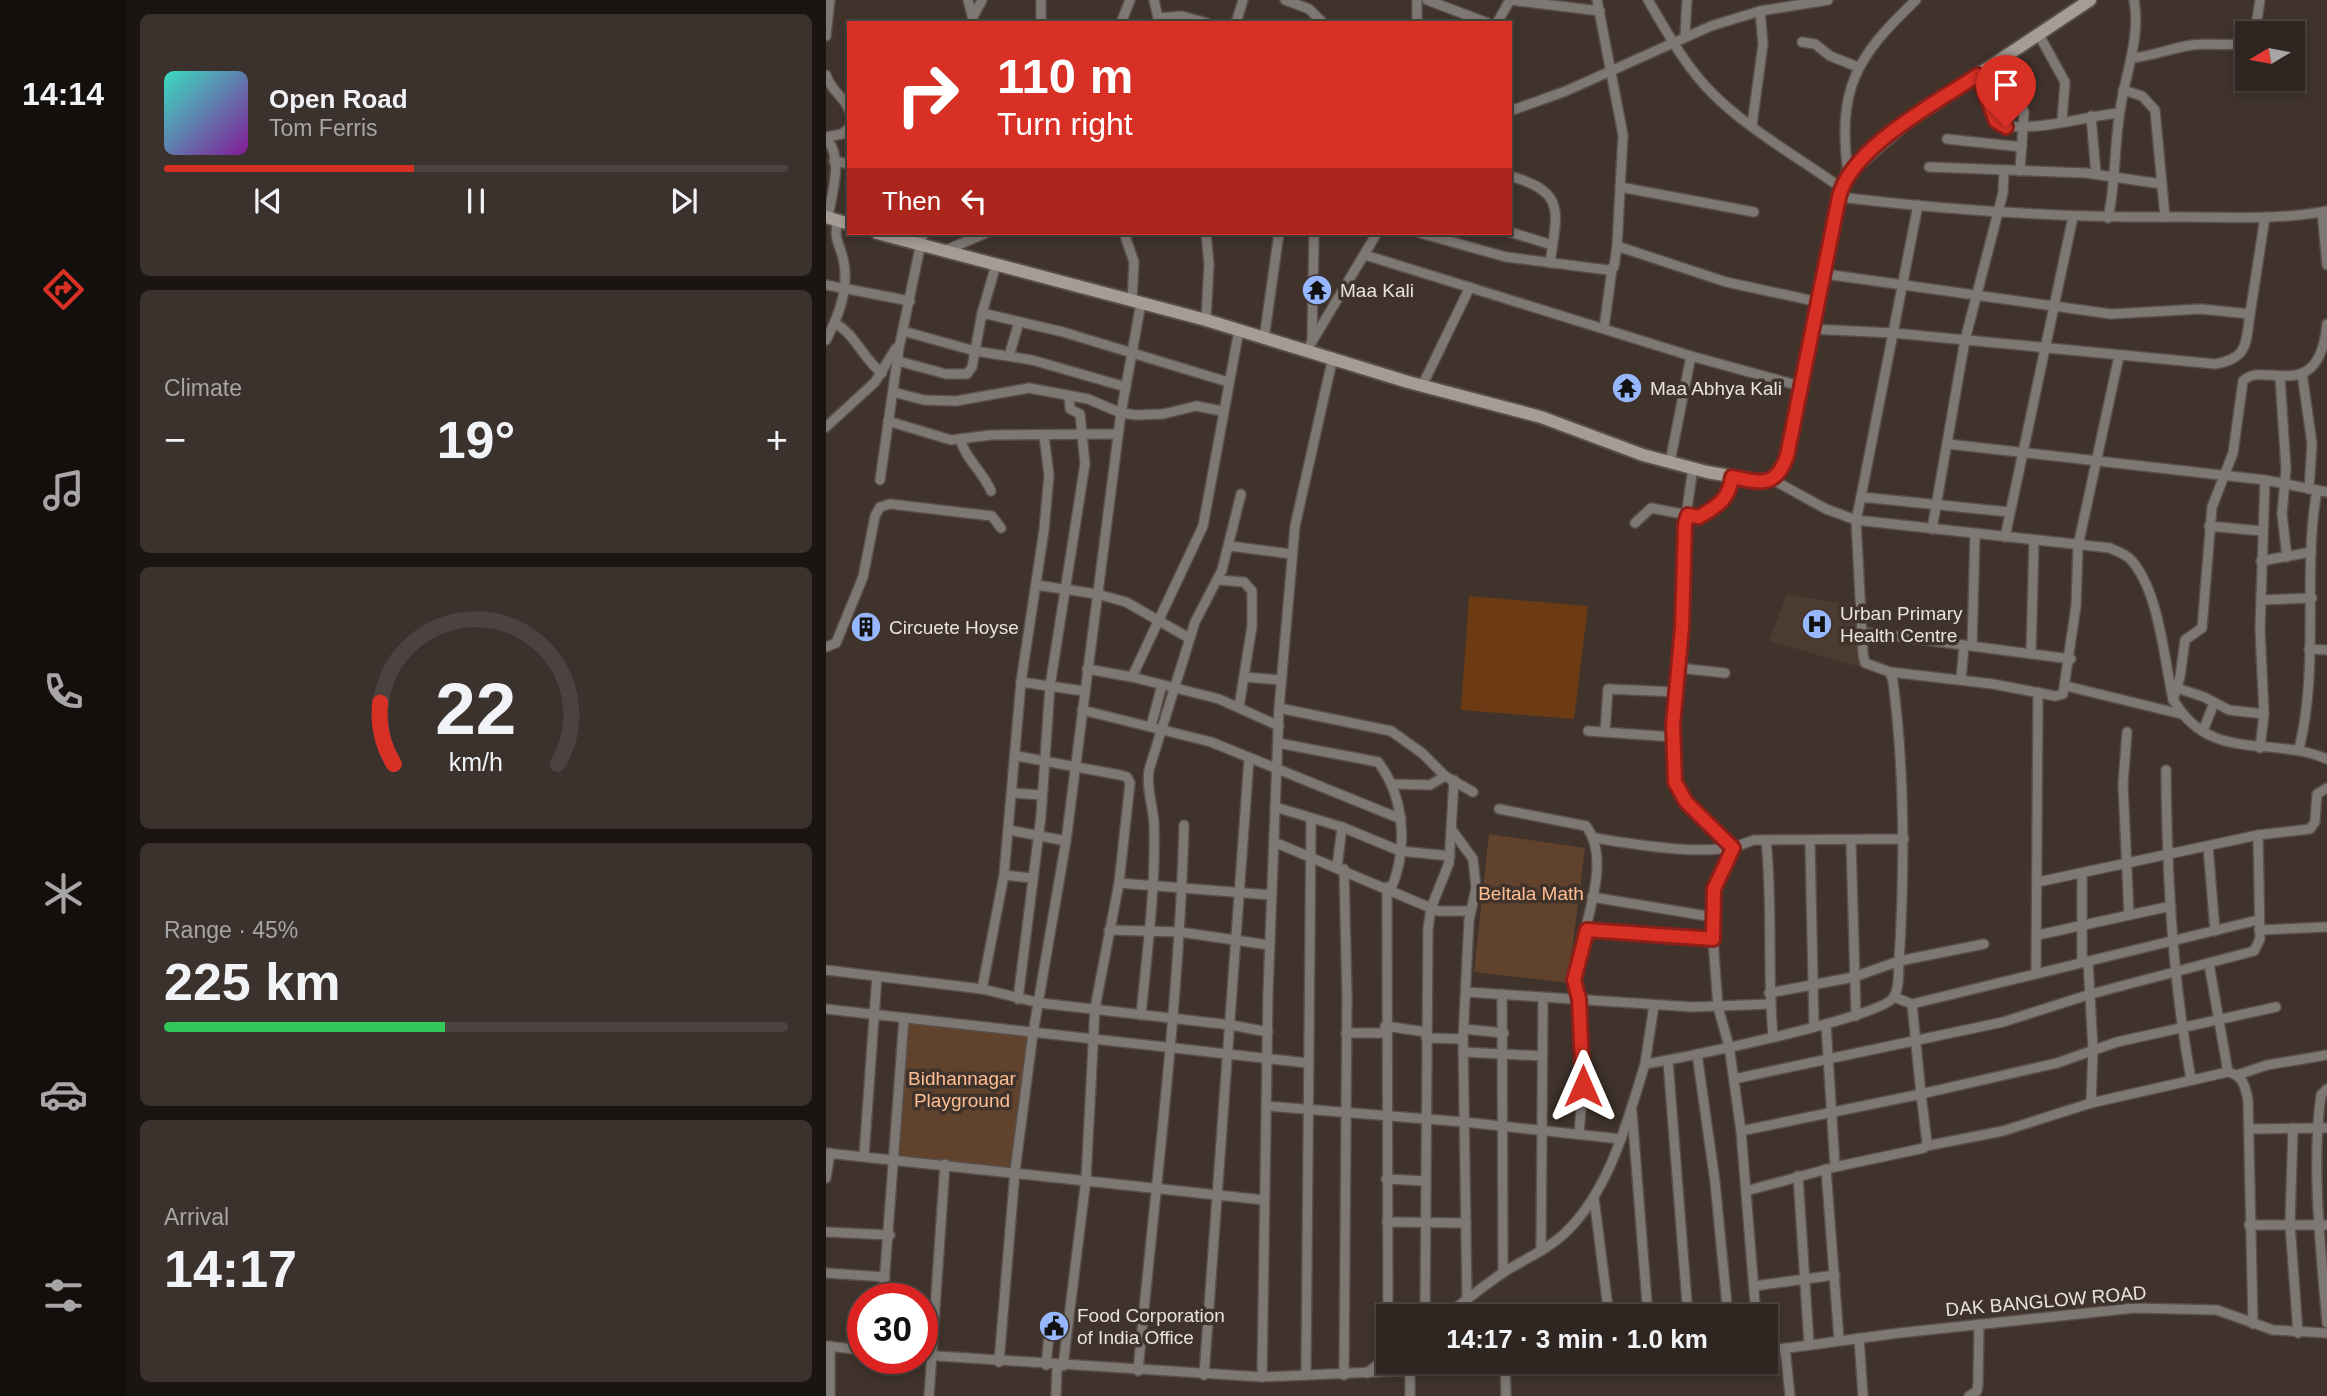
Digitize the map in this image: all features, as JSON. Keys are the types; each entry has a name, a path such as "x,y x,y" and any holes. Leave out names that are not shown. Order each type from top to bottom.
{"main road":[{"path":"883,235 1206,320 1264,339 1310,346 1333,357 1422,386 1541,418 1670,462 1757,482 1773,480 1782,471 1787,456 1840,193 1848,173 1904,124 2090,0"}],"street":[{"path":"826,36 830,0"},
{"path":"968,0 973,20"},
{"path":"973,20 982,0"},
{"path":"1041,0 1041,21"},
{"path":"1154,0 1159,21 1182,16 1200,21"},
{"path":"1237,21 1243,0"},
{"path":"1285,0 1309,9 1321,21"},
{"path":"1417,0 1417,21"},
{"path":"1427,0 1483,21"},
{"path":"1498,21 1510,0 1600,11"},
{"path":"1597,0 1623,135 1617,246 1604,328"},
{"path":"1648,0 1673,41 1712,93 1840,193 1918,205 2073,217 2265,217 2325,212 2327,265"},
{"path":"1685,37 1687,0"},
{"path":"1512,110 1612,71 1673,41 1759,11 1828,0"},
{"path":"1848,173 1845,115 1858,67 1890,25 1916,0"},
{"path":"2108,218 2116,177 2119,113 2136,27 2134,0"},
{"path":"2257,21 2260,0"},
{"path":"1122,21 1127,3"},
{"path":"1752,125 1763,44 1759,11"},
{"path":"2039,36 2065,82 2062,121"},
{"path":"1802,42 1815,44 1830,56 1858,67"},
{"path":"2132,58 2151,56 2193,44 2235,44"},
{"path":"2004,58 2020,93 2025,128 2020,171"},
{"path":"826,75 833,90 847,107"},
{"path":"1978,75 1996,121 2006,127 2025,128 2119,113"},
{"path":"2123,90 2142,96 2155,110 2165,217"},
{"path":"2091,116 2096,174"},
{"path":"826,340 835,323 844,288 843,260 835,237 834,161 826,137 842,134 847,130"},
{"path":"1947,139 2022,147"},
{"path":"834,161 847,164"},
{"path":"1929,167 2096,174 2162,184"},
{"path":"1932,529 1965,340 1998,213 2004,171"},
{"path":"1512,177 1537,184 1552,198 1555,222 1550,263"},
{"path":"1620,187 1754,212"},
{"path":"1918,205 1856,520 1865,663 1890,673 1961,680 2060,696 2066,687 2070,659 2078,546 2119,356"},
{"path":"2004,537 2073,217"},
{"path":"1811,329 1893,333 2200,365 2233,362 2241,355 2246,341 2265,217"},
{"path":"1512,233 1552,245"},
{"path":"880,480 892,392 923,235"},
{"path":"943,252 981,235"},
{"path":"999,1362 1015,1171 1033,1033 1066,841 1118,434 1132,356 1136,302 1134,262 1125,235"},
{"path":"1206,235 1209,278 1206,320"},
{"path":"1264,339 1279,235"},
{"path":"1310,346 1314,235"},
{"path":"1310,346 1376,235"},
{"path":"1427,235 1506,257 1612,269"},
{"path":"1617,246 1726,282 1819,302"},
{"path":"1364,255 1691,356 1800,386"},
{"path":"898,361 946,374 967,374 996,265"},
{"path":"1825,275 2111,314 2201,310 2250,314"},
{"path":"826,285 911,301"},
{"path":"1422,386 1470,287"},
{"path":"982,313 1088,340 1132,356 1228,382"},
{"path":"1009,356 1019,321"},
{"path":"835,323 848,331 870,363 883,373"},
{"path":"2173,700 2185,640 2202,628 2209,526 2222,476 2233,453 2243,381 2252,375 2280,377 2302,373 2325,351 2327,324"},
{"path":"1132,677 1203,526 1238,330"},
{"path":"902,335 1009,356 1126,387"},
{"path":"826,427 883,373 902,335"},
{"path":"1670,462 1691,356"},
{"path":"1262,1377 1269,945 1279,708 1291,554 1300,498 1333,357"},
{"path":"2300,749 2306,715 2312,598 2311,552 2318,490 2310,413 2302,373"},
{"path":"2280,377 2285,483 2281,514 2287,557"},
{"path":"892,392 941,401 1028,388 1097,401 1121,413 1154,415 1202,406 1222,411"},
{"path":"1018,999 1042,795 1050,686 1085,455 1080,414 1070,409 1069,396"},
{"path":"888,421 933,436 960,439 991,435 1118,434"},
{"path":"982,989 1004,875 1017,756 1021,682 1049,487 1044,436"},
{"path":"960,439 964,454 983,473 991,491"},
{"path":"1948,444 2265,480 2318,490"},
{"path":"1693,467 1685,524 1674,737 1675,782 1686,802 1733,848"},
{"path":"1635,523 1651,508 1699,517 1724,501 1730,492 1732,477"},
{"path":"1773,480 1826,509 1856,520 2110,548 2129,557 2141,575 2158,628 2173,700 2181,713 2203,731 2238,746 2300,749 2327,758"},
{"path":"2260,748 2264,714 2261,561 2265,480"},
{"path":"1141,1015 1152,887 1154,822 1147,780 1189,638 1218,580 1230,546 1241,494"},
{"path":"1861,497 2010,512"},
{"path":"826,647 836,643 863,577 875,516 880,507 890,504 992,516 1002,528"},
{"path":"2209,526 2262,531"},
{"path":"1961,680 1968,645 1975,535"},
{"path":"2031,654 2034,540"},
{"path":"1230,546 1291,554"},
{"path":"2261,561 2311,552"},
{"path":"1218,580 1244,583 1252,591 1252,626 1239,707"},
{"path":"1036,586 1097,594 1133,605 1189,638"},
{"path":"2261,600 2312,598"},
{"path":"1863,632 2070,659"},
{"path":"2309,649 2327,650"},
{"path":"1679,668 1725,673"},
{"path":"1087,669 1175,688 1239,707 1279,726"},
{"path":"1645,1064 1668,1061 1856,1016 1874,1011 1894,997 1899,961 1904,839 1899,733 1890,673"},
{"path":"1244,677 1281,680"},
{"path":"1021,682 1084,691"},
{"path":"1151,726 1162,685"},
{"path":"2066,687 2181,713"},
{"path":"2177,688 2229,710 2264,714"},
{"path":"1605,732 1608,689 1676,692"},
{"path":"2036,973 2038,692"},
{"path":"2203,731 2214,703"},
{"path":"1279,708 1391,731 1422,753 1445,776 1473,792"},
{"path":"1082,710 1210,742 1277,771 1401,818"},
{"path":"1588,731 1674,737"},
{"path":"2127,732 2123,784 2129,915"},
{"path":"1278,743 1378,762 1392,784 1401,818 1400,851 1389,888 1385,1030 1388,1304"},
{"path":"1017,756 1127,777 1130,783 1119,883 1095,1008 1086,1179 1056,1396"},
{"path":"1204,1375 1249,759"},
{"path":"2166,770 2167,855 2173,941 2181,1027 2191,1079"},
{"path":"1392,784 1430,785 1445,776"},
{"path":"1425,1304 1426,949 1431,908 1445,878 1450,856 1454,780"},
{"path":"2038,882 2258,835 2310,829 2315,822 2317,794 2327,788"},
{"path":"1013,793 1042,795"},
{"path":"1275,807 1342,827 1400,851 1450,856"},
{"path":"1499,809 1586,826 1595,838 1592,897 1587,930 1574,980 1579,999 1583,1060 1579,1134"},
{"path":"1306,1375 1311,819"},
{"path":"1138,1371 1174,1020 1184,825"},
{"path":"1342,827 1340,868 1346,1033 1344,1375"},
{"path":"1009,830 1066,841"},
{"path":"1452,830 1468,849 1475,869 1476,888 1470,911 1463,1034 1467,1300"},
{"path":"1734,1079 1917,1042 2032,1014 2091,994 2176,974 2254,951 2258,946 2259,925 2258,835"},
{"path":"1595,838 1659,848 1733,848 1766,840 1852,842 1904,839"},
{"path":"1766,840 1771,882 1770,999 1773,1036"},
{"path":"1273,842 1389,888 1431,908 1444,912 1470,911"},
{"path":"1810,842 1814,1027"},
{"path":"1852,842 1856,1016"},
{"path":"2208,846 2215,931"},
{"path":"1733,848 1714,889 1713,939 1718,1007 1729,1045 1741,1131 1755,1304"},
{"path":"2082,874 2081,925 2091,994 2091,1103"},
{"path":"1004,875 1031,878"},
{"path":"1119,883 1271,895"},
{"path":"1592,897 1713,917"},
{"path":"2038,935 2171,906"},
{"path":"1894,997 1912,1004 2215,931 2259,925 2327,927"},
{"path":"1109,930 1180,932 1269,945"},
{"path":"1587,930 1713,939"},
{"path":"1466,992 1718,1007 1770,999 1813,985 1854,977 1899,961 1984,944"},
{"path":"2208,964 2217,1018 2233,1073 2244,1084 2250,1129 2249,1224 2253,1324"},
{"path":"826,970 982,989 1040,1003 1231,1025 1268,1032"},
{"path":"864,1156 877,976"},
{"path":"1502,994 1503,1273"},
{"path":"1541,1251 1543,998"},
{"path":"1462,1304 1503,1273 1563,1235 1594,1198 1621,1139 1632,1107 1645,1064 1654,1004"},
{"path":"1912,1004 1926,1146"},
{"path":"1741,1131 2057,1063 2093,1049 2217,1018 2276,1007"},
{"path":"826,1009 1267,1056 1307,1063"},
{"path":"884,1283 904,1018"},
{"path":"1826,1024 1839,1340"},
{"path":"1346,1033 1385,1030 1426,1035 1504,1033"},
{"path":"1463,1052 1542,1056"},
{"path":"1697,1054 1715,1182 1727,1304"},
{"path":"1746,1191 1926,1146 2003,1132 2091,1103 2191,1079 2327,1055"},
{"path":"1668,1061 1687,1304"},
{"path":"2327,1088 2321,1095 2327,1323"},
{"path":"1267,1106 1542,1129 1621,1139"},
{"path":"1632,1107 1647,1304"},
{"path":"2293,1128 2290,1224 2298,1333"},
{"path":"2250,1129 2323,1128"},
{"path":"826,1178 828,1153 1155,1186 1264,1200"},
{"path":"934,1283 945,1164"},
{"path":"1798,1176 1810,1344"},
{"path":"1387,1179 1425,1181"},
{"path":"1594,1198 1607,1304"},
{"path":"1387,1222 1466,1223"},
{"path":"2249,1224 2323,1225"},
{"path":"826,1232 890,1236"},
{"path":"826,1273 885,1277"},
{"path":"1754,1286 1835,1275"},
{"name":"DAK BANGLOW ROAD","path":"1778,1349 2106,1309 2217,1310 2253,1324 2298,1333 2327,1333"},
{"path":"1969,1396 1977,1391 1978,1384 1979,1324"},
{"path":"1046,1365 1049,1335"},
{"path":"1859,1338 1863,1396"},
{"path":"830,1396 828,1346 847,1348"},
{"path":"1785,1348 1790,1396"},
{"path":"938,1357 1204,1375 1262,1377 1376,1373"},
{"path":"1365,1374 1376,1365"},
{"path":"928,1374 929,1396"},
{"path":"1410,1374 1410,1396"},
{"path":"1505,1374 1506,1396"}],"shaded area":[{"name":"Urban Primary Health Centre","path":"1787,594 1857,606 1863,668 1769,641"},
{"path":"1469,596 1588,606 1574,719 1461,710"}],"green space":[{"name":"Beltala Math","path":"1489,834 1585,848 1568,983 1474,972"},
{"name":"Bidhannagar Playground","path":"904,1018 1033,1033 1015,1171 895,1159"}],"place":[{"name":"Maa Kali","path":"1317,290"},
{"name":"Maa Abhya Kali","path":"1627,388"},
{"name":"Urban Primary Health Centre","path":"1817,624"},
{"name":"Circuete Hoyse","path":"866,627"},
{"name":"Food Corporation of India Office","path":"1054,1326"}],"route":[{"path":"1583,1086 1579,999 1574,980 1587,930 1713,939 1714,889 1733,848 1686,802 1675,782 1673,725 1682,627 1685,524 1688,515 1699,517 1724,501 1730,492 1732,477 1765,482 1773,480 1782,471 1811,329 1829,260 1839,197 1848,173 1863,157 1904,124 1978,75 1996,121 2006,127"}]}
